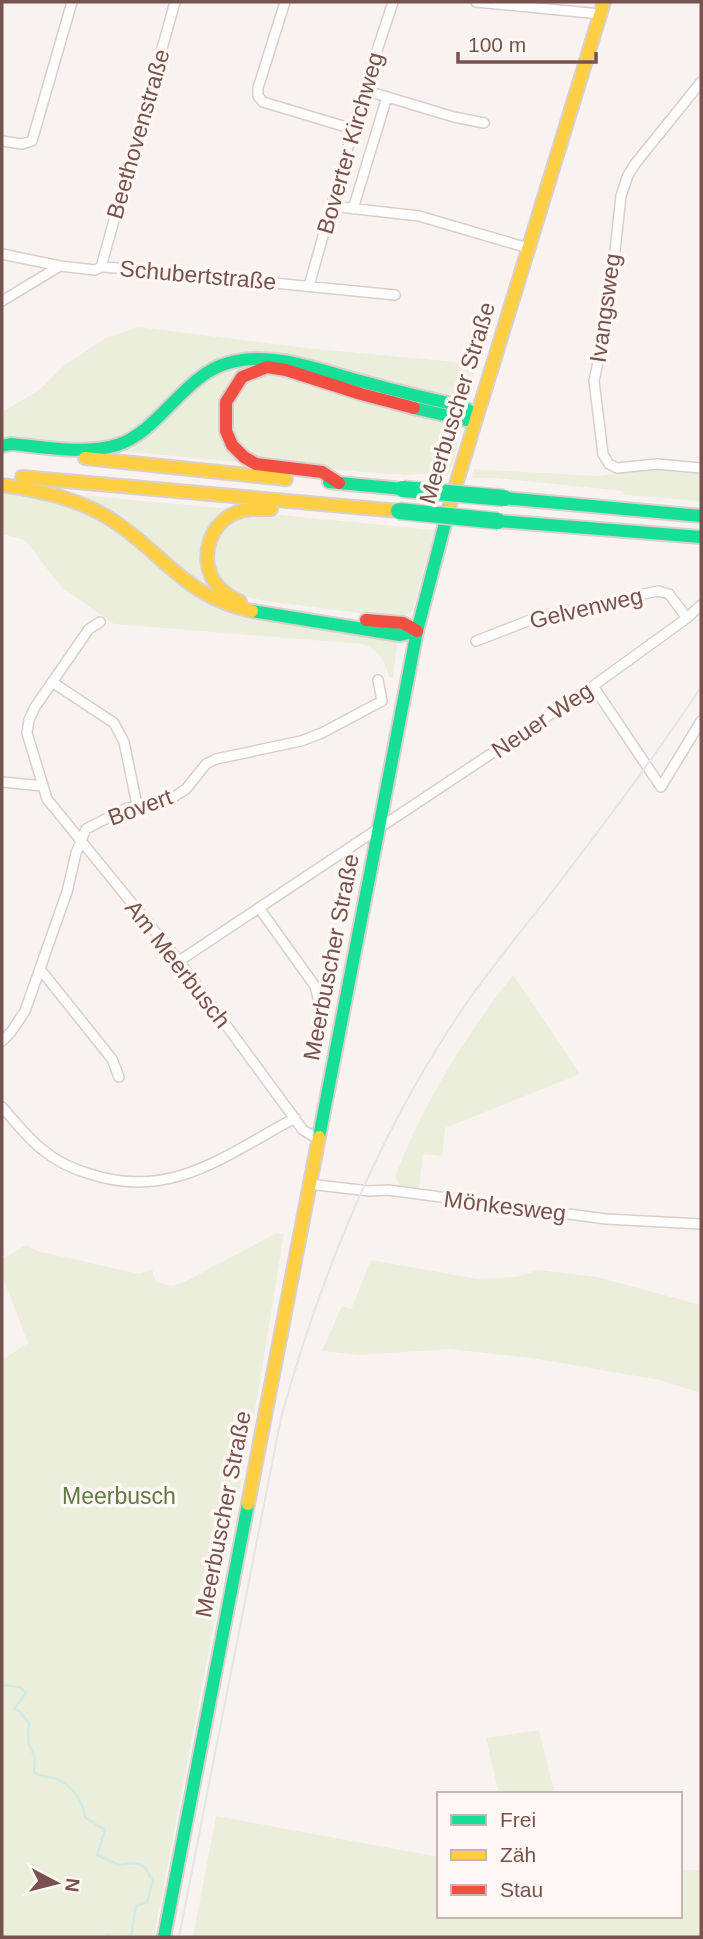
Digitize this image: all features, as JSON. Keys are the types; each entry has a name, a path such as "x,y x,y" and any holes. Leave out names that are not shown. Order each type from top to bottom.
{"main road":[{"name":"Meerbuscher Straße","path":"164,1937 417,631 444,522 602,8"},
{"path":"2,449 11,444 89,450 118,446 138,435 194,382 226,363 255,359 287,362 471,408 477,416 466,420 451,417 268,367 242,377 226,402 226,431 232,445 256,464 323,472 339,483"},
{"path":"2,449 701,516"},
{"path":"2,475 701,537"},
{"path":"2,485 76,500 106,515 188,584 218,602 257,612 400,635 417,631"},
{"path":"329,505 314,512 259,508 237,511 224,518 215,527 206,550 212,579 228,596 254,606 402,623 417,631"}],"street":[{"path":"2,141 22,144 32,141 72,2"},
{"name":"Beethovenstraße","path":"101,267 175,2"},
{"path":"285,2 258,88 258,96 263,102 353,129"},
{"name":"Boverter Kirchweg","path":"309,286 353,129 393,2"},
{"path":"476,2 602,8"},
{"name":"Ivangsweg","path":"701,82 635,164 624,184 616,228 608,314 594,381 603,454 609,464 617,468 657,464 701,468"},
{"path":"365,90 454,117 484,123"},
{"path":"352,209 387,97"},
{"path":"331,206 419,216 528,248"},
{"name":"Schubertstraße","path":"2,254 95,270 101,267 396,295"},
{"path":"2,301 60,266"},
{"name":"Gelvenweg","path":"476,641 538,617 658,591 670,594 687,618"},
{"name":"Neuer Weg","path":"179,961 593,686 701,605"},
{"name":"Am Meerbusch","path":"100,622 89,629 31,713 27,727 28,739 43,786 54,808 179,961 295,1118 308,1134 318,1139"},
{"name":"Bovert","path":"80,841 86,829 127,808 166,802 178,795 206,764 216,759 275,748 322,733 382,701 378,680"},
{"path":"52,682 114,723 124,742 137,805"},
{"path":"593,686 661,787 701,721"},
{"path":"2,782 43,786"},
{"path":"2,1041 25,1011 67,892 80,841"},
{"path":"259,908 315,986 318,998"},
{"path":"40,970 112,1059 119,1077"},
{"path":"2,1107 43,1150 74,1169 107,1180 141,1183 176,1179 208,1167 295,1118"},
{"name":"Mönkesweg","path":"309,1184 363,1191 396,1191 606,1219 701,1224"}],"green space":[{"path":"138,327 305,348 478,364 462,400 281,354 241,352 217,358 219,360 153,416 116,440 74,445 2,439 2,412 39,390 65,365 106,338"},
{"path":"254,362 222,402 246,463 113,450 213,372"},
{"path":"268,374 284,375 453,425 458,443 448,476 321,468 257,456 245,449 236,436 233,421 234,402 244,386"},
{"path":"655,466 701,471 701,501 624,495 623,491 496,478 472,478 473,469 600,476"},
{"path":"2,490 36,495 102,520 180,585 395,642 397,645 393,677 389,677 378,653 363,644 114,624 61,587 25,540 2,534"},
{"path":"69,494 232,509 208,532 221,599"},
{"path":"259,513 435,530 412,612 398,618 260,600 234,591 225,584 216,569 215,542 224,526 238,518"},
{"path":"513,975 580,1074 445,1128 442,1156 423,1154 419,1189 438,1191 438,1195 401,1187 395,1177 418,1123 478,1022"},
{"name":"Meerbusch","path":"275,1234 284,1234 258,1393 154,1937 2,1937 2,1360 28,1343 2,1275 2,1259 26,1245 37,1251 140,1274 152,1269 156,1282 172,1286"},
{"path":"371,1260 478,1279 515,1277 539,1270 597,1277 701,1305 701,1393 660,1380 531,1358 450,1349 360,1355 322,1351 342,1306 351,1309"},
{"path":"539,1730 554,1792 499,1792 486,1738"},
{"path":"216,1816 437,1857 437,1918 682,1918 682,1870 701,1870 701,1937 193,1937"}],"waterway":[{"path":"2,1685 20,1687 26,1693 14,1709 29,1723 28,1742 35,1758 34,1772 67,1784 79,1799 85,1817 105,1830 97,1855 119,1865 133,1863 144,1866 153,1881 147,1902 136,1906 131,1937"},
{"path":"107,1937 113,1937"}],"tram line":[{"path":"179,1937 281,1418 332,1262 375,1162 426,1066 455,1020 623,798 701,687"}],"traffic: fast":[{"path":"2,446 11,444 78,450 117,445 146,428 212,369 245,360 279,360 296,364 462,406 477,416 466,420 414,408"},
{"path":"329,482 403,489"},
{"path":"403,489 504,498"},
{"path":"504,498 701,516"},
{"path":"319,1137 417,631 450,504"},
{"path":"399,511 498,521"},
{"path":"498,521 701,537"},
{"path":"252,611 400,635 417,631"},
{"path":"164,1937 248,1504"}],"traffic: slow":[{"path":"450,504 604,2"},
{"path":"85,458 286,479"},
{"path":"22,477 399,511"},
{"path":"2,485 48,494 105,516 135,537 194,587 230,605 252,611"},
{"path":"240,602 225,593 214,581 207,561 210,541 220,523 228,517 246,510 271,509"},
{"path":"248,1504 319,1137"}],"traffic: jam":[{"path":"339,483 322,472 256,464 232,445 226,431 226,402 242,377 267,367 286,370 414,408"},
{"path":"366,620 403,623 417,631"}]}
